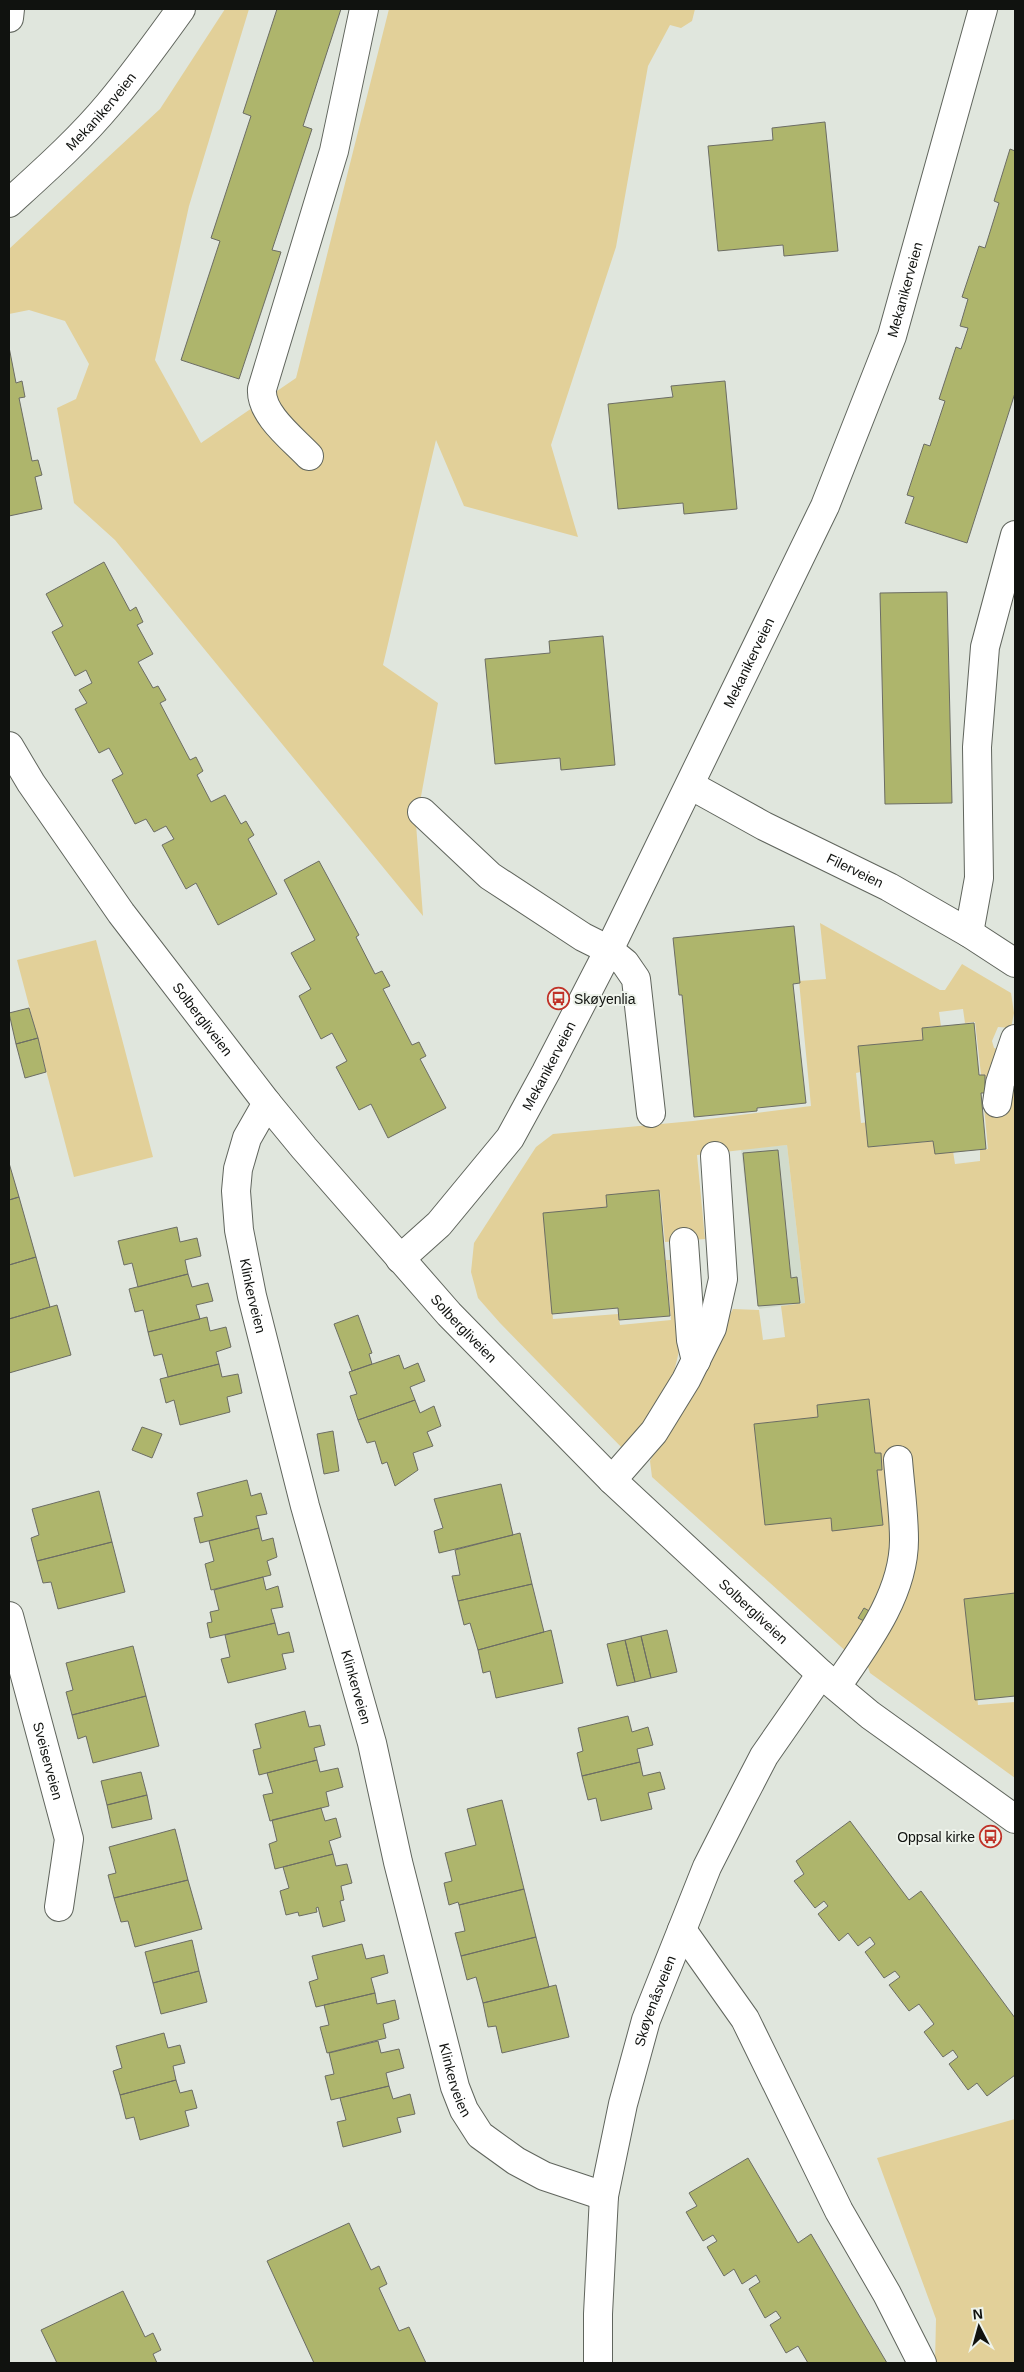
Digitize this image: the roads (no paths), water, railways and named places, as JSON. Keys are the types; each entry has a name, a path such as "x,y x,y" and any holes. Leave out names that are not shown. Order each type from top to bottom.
{"street":[{"path":"9,18 10,9"},
{"name":"Mekanikerveien","path":"9,203 57,160 109,104 150,52 180,9"},
{"path":"309,456 268,413 262,400 262,390 334,151 364,9"},
{"name":"Mekanikerveien","path":"400,1258 440,1224 510,1138 609,950 825,506 892,336 983,9"},
{"path":"969,933 979,878 977,747 985,647 1015,535"},
{"name":"Solbergliveien","path":"9,746 31,783 120,914 267,1103 449,1314 612,1480 829,1680 870,1715 1015,1819"},
{"name":"Filerveien","path":"690,785 764,826 889,886 969,933 1015,963"},
{"path":"422,812 490,876 583,937 609,950 625,963 636,979 651,1113"},
{"path":"997,1103 1000,1083 1015,1039"},
{"name":"Klinkerveien","path":"267,1103 247,1138 238,1169 236,1191 239,1230 252,1296 305,1506 372,1743 398,1862 455,2087 464,2110 480,2135 509,2156 544,2176 604,2196"},
{"path":"612,1480 654,1432 696,1361 712,1328 723,1279 715,1156"},
{"path":"684,1242 692,1340 696,1361"},
{"name":"Skøyenåsveien","path":"598,2363 598,2314 604,2196 623,2104 646,2020 707,1867 764,1756 829,1680 887,1607 898,1577 904,1540 898,1460"},
{"name":"Sveiserveien","path":"9,1616 69,1839 59,1907"},
{"path":"682,1930 745,2019 839,2210 887,2294 922,2363"}],"place":[{"name":"Skøyenlia","path":"558,999"},
{"name":"Oppsal kirke","path":"991,1837"}]}
